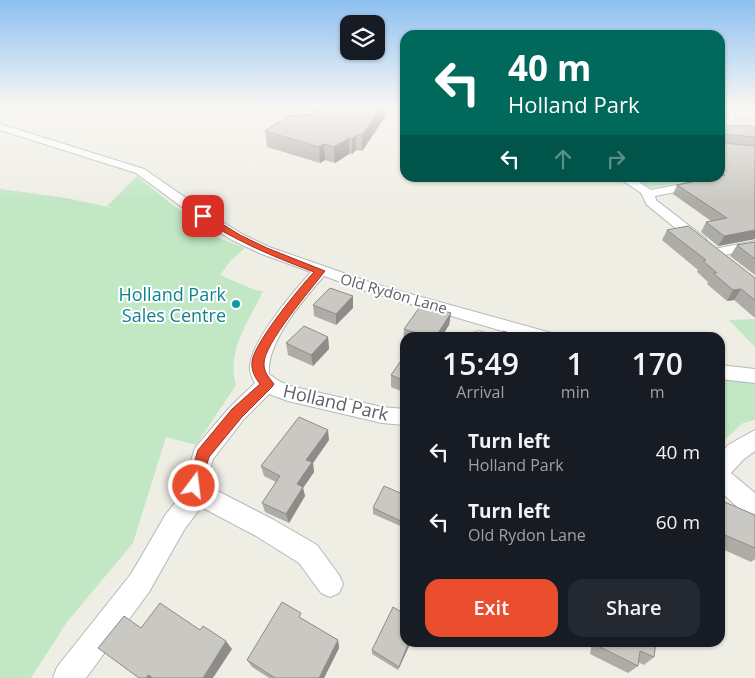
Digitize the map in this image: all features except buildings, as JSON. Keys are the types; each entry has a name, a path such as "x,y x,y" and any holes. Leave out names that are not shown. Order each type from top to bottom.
{"street":[{"name":"Old Rydon Lane","path":"35,138 140,170 180,201 236,237 264,250 372,288 528,332"},
{"path":"632,182 648,194 651,202 728,264"},
{"path":"648,194 704,182"},
{"path":"714,253 755,245"},
{"name":"Holland Park","path":"320,271 304,288 265,345 258,362 260,375 267,384 288,393 382,415 400,417"},
{"path":"725,373 755,376"},
{"name":"Holland Park","path":"198,492 194,486 203,454 237,413 267,384"},
{"path":"725,464 736,452 755,438"},
{"path":"725,481 755,508"},
{"path":"68,678 140,583 175,522 198,492 265,528 308,554 330,584"}],"green space":[{"path":"137,176 216,237 245,248 231,260 220,275 255,290 263,291 240,336 236,348 234,372 236,385 196,445 166,437 133,543 67,622 31,678 0,678 0,189 66,198 113,208 107,206"},
{"path":"641,182 683,182 651,188"},
{"path":"755,319 755,347 729,320"},
{"path":"725,379 755,383 755,420 743,423 725,439"}],"place":[{"name":"Holland Park Sales Centre","path":"236,304"}],"route":[{"path":"194,486 203,454 237,413 267,384 258,370 258,362 265,345 304,288 320,271 264,250 236,237 203,216"}]}
